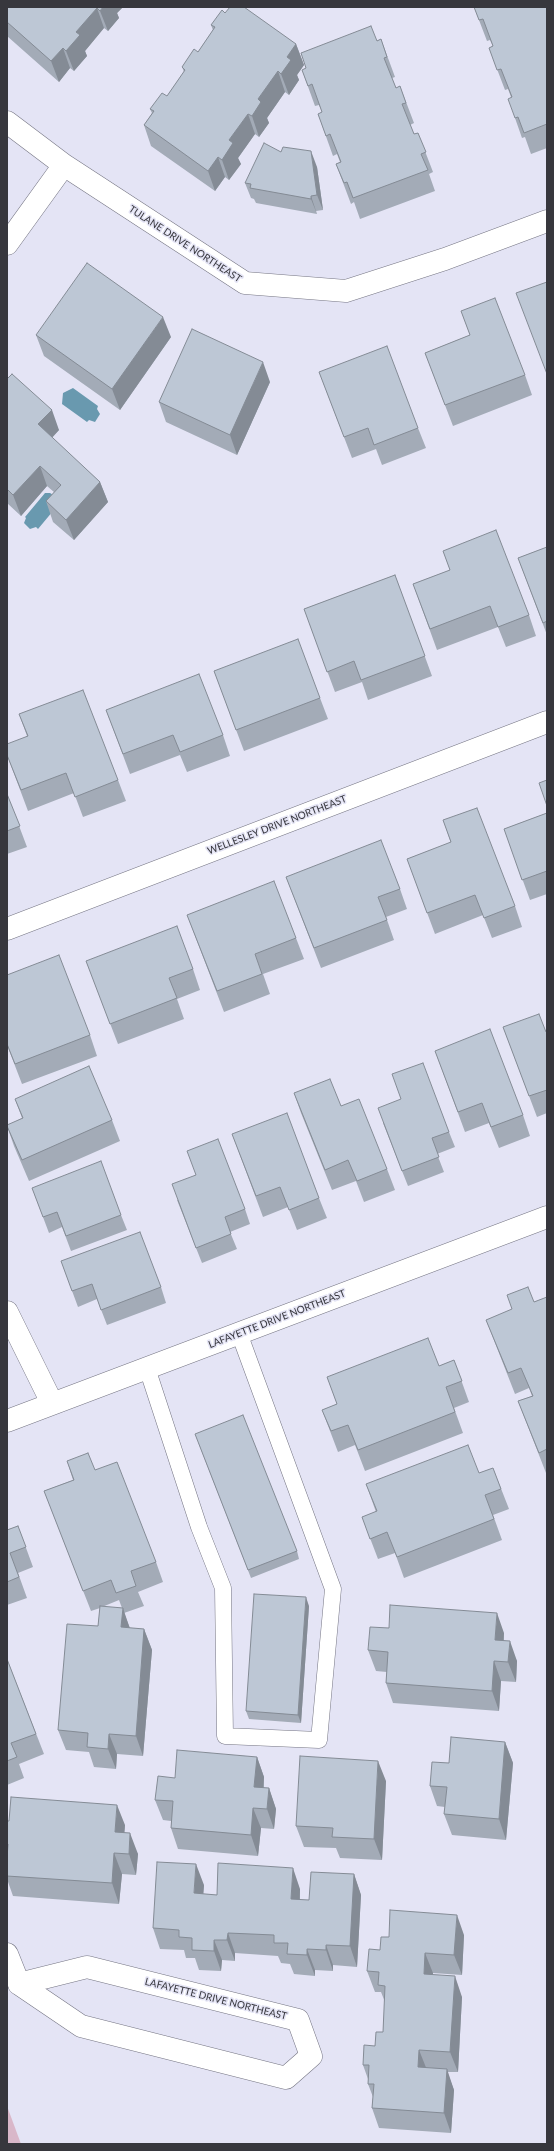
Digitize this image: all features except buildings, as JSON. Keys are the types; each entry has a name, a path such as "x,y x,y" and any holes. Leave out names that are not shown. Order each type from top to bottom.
{"street":[{"name":"TULANE DRIVE NORTHEAST","path":"7,122 64,165 245,283 346,291 445,259 547,220"},
{"path":"7,244 64,165"},
{"name":"WELLESLEY DRIVE NORTHEAST","path":"7,929 547,722"},
{"name":"LAFAYETTE DRIVE NORTHEAST","path":"7,1421 547,1217"},
{"path":"7,1312 52,1403"},
{"path":"7,1954 19,1984"},
{"name":"LAFAYETTE DRIVE NORTHEAST","path":"87,1967 298,2020 311,2056 286,2078 81,2026 19,1984 87,1967"}],"lane":[{"path":"147,1368 199,1527 222,1588 225,1736 319,1740 333,1589 239,1333"}],"shaded area":[{"path":"7,2106 21,2144 7,2144"}],"water":[{"path":"73,388 98,406 97,409 100,414 95,422 89,420 87,422 62,404 63,393"},
{"path":"45,493 50,493 55,496 58,505 38,529 36,527 30,529 24,523 25,517"}]}
